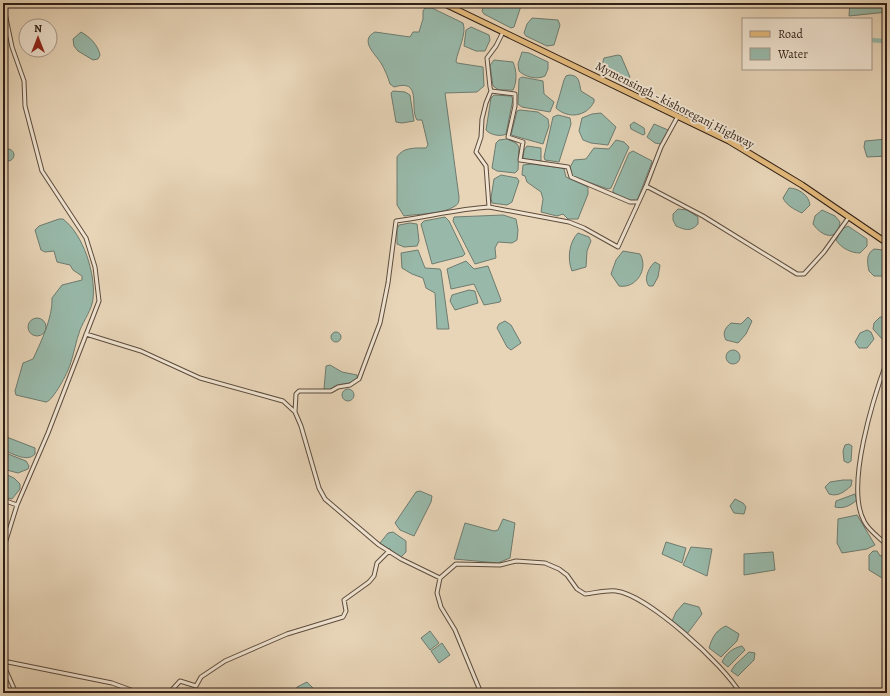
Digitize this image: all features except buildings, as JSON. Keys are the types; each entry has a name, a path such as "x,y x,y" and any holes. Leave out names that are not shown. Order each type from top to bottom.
{"main road":[{"name":"Mymensingh - kishoreganj Highway","path":"443,3 729,141 772,166 887,243"}],"street":[{"path":"3,10 6,13 12,47 24,81 25,106 42,171 86,238 95,267 99,301 48,433 17,505 3,550"},
{"path":"489,207 486,166 476,152 481,137 482,119 491,91 486,58 496,46 503,32"},
{"path":"491,91 515,94 515,106 508,137 523,142 520,160 568,167 571,177 635,204 638,202"},
{"path":"440,578 401,560 325,499 295,412 296,394 299,391 331,392 338,387 350,385 359,379 380,324 388,283 396,221 433,216 452,211 489,207 568,222 584,228 618,247 646,186 661,147 678,116"},
{"path":"646,186 702,216 797,274 804,274 824,252 849,217"},
{"path":"887,301 887,309"},
{"path":"86,334 141,351 200,378 283,401 295,412"},
{"path":"887,361 868,420 858,470 858,490 861,513 864,522 887,545"},
{"path":"3,500 17,505"},
{"path":"169,693 180,681 196,686 201,677 225,661 287,634 343,617 346,610 344,600 369,582 374,576 377,563 389,551"},
{"path":"481,693 455,630 441,606 437,593 440,578 456,564 500,565 516,561 545,563 559,569 567,575 577,589 585,594 615,591 636,597 709,655 729,676 740,693"},
{"path":"3,661 112,683 139,693"},
{"path":"3,664 16,693"}],"water":[{"path":"485,3 522,3 514,27 511,28 484,14 482,11"},
{"path":"850,3 887,3 887,12 849,16"},
{"path":"425,8 432,8 463,23 464,32 456,61 457,63 483,67 484,86 477,92 445,93 459,197 458,203 445,211 404,216 397,205 397,157 403,151 414,148 426,148 428,145 422,120 417,120 415,115 412,90 403,85 394,87 390,84 381,63 368,43 368,39 370,35 375,32 410,37 413,32 419,32 423,19 423,11"},
{"path":"532,18 558,20 560,25 554,45 547,46 526,36 524,33 527,24"},
{"path":"471,27 489,35 490,40 485,51 476,51 464,46 466,30"},
{"path":"81,32 90,39 99,51 100,55 98,59 93,60 78,51 74,46 73,39"},
{"path":"522,52 529,53 548,62 548,69 545,76 538,78 531,77 524,75 519,71 518,64"},
{"path":"618,55 621,56 630,77 624,84 600,71 604,58"},
{"path":"494,60 513,62 516,76 513,90 499,90 493,86 490,65"},
{"path":"566,76 575,76 579,82 581,91 594,99 591,107 576,115 566,114 556,108 564,80"},
{"path":"522,77 543,81 544,94 554,102 550,112 522,107 518,104 519,79"},
{"path":"393,91 405,92 410,95 414,121 402,123 396,122 391,93"},
{"path":"494,95 511,96 513,99 506,134 504,135 493,134 486,130 491,98"},
{"path":"517,111 538,112 548,119 549,126 543,144 511,135"},
{"path":"601,113 616,127 608,145 591,143 583,140 579,131 582,118 592,114"},
{"path":"558,115 570,118 571,124 559,162 545,160 544,157 553,117"},
{"path":"634,122 644,128 645,134 643,135 631,129 630,125"},
{"path":"654,124 668,130 669,132 661,144 655,143 647,137"},
{"path":"507,139 516,143 519,147 518,170 515,173 497,171 492,168 496,143 499,140"},
{"path":"887,139 887,156 867,157 864,147 865,141"},
{"path":"616,140 624,142 629,147 611,188 608,189 571,176 569,169 574,160 586,159 594,148 609,149"},
{"path":"527,146 541,148 541,161 523,159 524,150"},
{"path":"10,149 13,150 13,160 6,161 3,160 2,153 3,150"},
{"path":"633,151 652,162 637,201 628,201 613,192 613,190 629,153"},
{"path":"532,164 562,168 564,169 566,177 588,187 588,194 578,219 568,219 563,214 557,216 541,212 543,199 541,192 527,182 525,176 522,175 523,165"},
{"path":"501,175 517,178 519,181 512,202 507,205 492,203 491,198 494,179"},
{"path":"789,188 799,191 808,198 810,205 802,213 784,201 783,198"},
{"path":"678,209 687,210 698,217 698,224 688,230 676,226 673,220 673,214"},
{"path":"822,210 835,216 840,222 839,228 833,235 821,232 813,224 815,216"},
{"path":"503,215 516,219 518,230 517,240 512,243 498,242 495,248 496,258 475,264 453,221 454,217"},
{"path":"445,217 449,221 465,254 463,256 432,264 421,224 424,221"},
{"path":"63,219 77,234 87,255 92,278 93,299 90,311 77,338 69,369 56,392 46,402 16,395 15,391 23,363 33,359 43,337 51,313 52,298 62,285 82,280 82,276 73,270 70,265 57,262 54,251 45,252 41,250 35,230 39,226"},
{"path":"410,223 417,224 419,241 417,246 404,247 397,244 397,229 399,225"},
{"path":"848,226 867,239 867,246 860,253 846,250 836,240 842,229"},
{"path":"578,233 589,237 591,241 587,251 586,267 572,271 569,256 571,246"},
{"path":"874,249 883,250 887,254 887,272 885,276 874,276 869,271 868,256"},
{"path":"418,250 425,268 440,269 441,271 449,329 437,329 435,293 426,288 423,278 402,268 401,253"},
{"path":"623,251 640,254 643,266 642,272 635,281 625,286 619,286 611,274 616,260"},
{"path":"466,261 474,269 488,266 501,300 500,302 484,305 474,284 451,289 447,269"},
{"path":"655,262 660,265 658,277 653,286 649,286 647,283 648,273"},
{"path":"469,290 475,291 478,303 455,310 450,301 452,295"},
{"path":"748,317 752,321 746,334 738,343 726,340 724,333 729,325 731,323 741,324"},
{"path":"880,317 883,317 887,322 887,341 883,340 873,329 874,323"},
{"path":"37,318 43,321 46,327 43,333 37,336 31,333 28,327 31,321"},
{"path":"505,321 511,325 521,343 511,350 507,347 497,328 499,324"},
{"path":"867,330 871,332 874,339 867,348 859,348 855,342 860,333"},
{"path":"334,332 338,332 340,333 340,341 334,342 331,339 331,335"},
{"path":"733,350 738,352 740,357 738,362 733,364 728,362 726,357 728,352"},
{"path":"330,365 342,372 357,375 357,380 351,383 337,385 331,390 324,389 326,366"},
{"path":"346,389 350,389 354,395 350,401 346,401 342,397 342,393"},
{"path":"4,436 35,448 35,454 28,458 3,450"},
{"path":"849,444 852,446 851,461 848,463 844,461 843,451 845,445"},
{"path":"3,452 26,461 29,466 28,469 18,473 3,469"},
{"path":"3,473 14,478 20,484 20,489 12,499 3,497"},
{"path":"852,480 851,486 838,494 829,494 825,487 830,482"},
{"path":"420,491 432,496 431,502 414,536 400,530 395,523 416,492"},
{"path":"855,494 857,500 852,504 844,507 835,507 836,501"},
{"path":"735,499 743,503 746,507 744,514 734,513 730,506"},
{"path":"857,515 875,545 867,549 842,553 837,543 838,519"},
{"path":"503,519 515,523 510,558 498,563 454,559 465,523 494,531 498,530"},
{"path":"393,532 406,541 406,552 401,557 380,543 388,533"},
{"path":"666,542 686,548 682,563 662,554"},
{"path":"691,547 712,549 707,576 683,565"},
{"path":"873,551 877,551 880,556 887,553 887,581 869,570 869,555"},
{"path":"773,552 775,570 744,575 744,554"},
{"path":"684,603 699,607 702,614 687,634 672,621 676,612"},
{"path":"726,626 739,634 737,641 721,657 709,648 715,635"},
{"path":"430,631 439,643 430,650 421,638"},
{"path":"442,643 450,655 439,663 431,651"},
{"path":"742,646 745,650 728,667 722,662 730,651"},
{"path":"749,652 755,653 754,660 738,676 731,671 735,665"},
{"path":"307,682 316,691 298,693 296,691 297,687"}],"waterway":[{"path":"872,40 884,41 887,45"}]}
